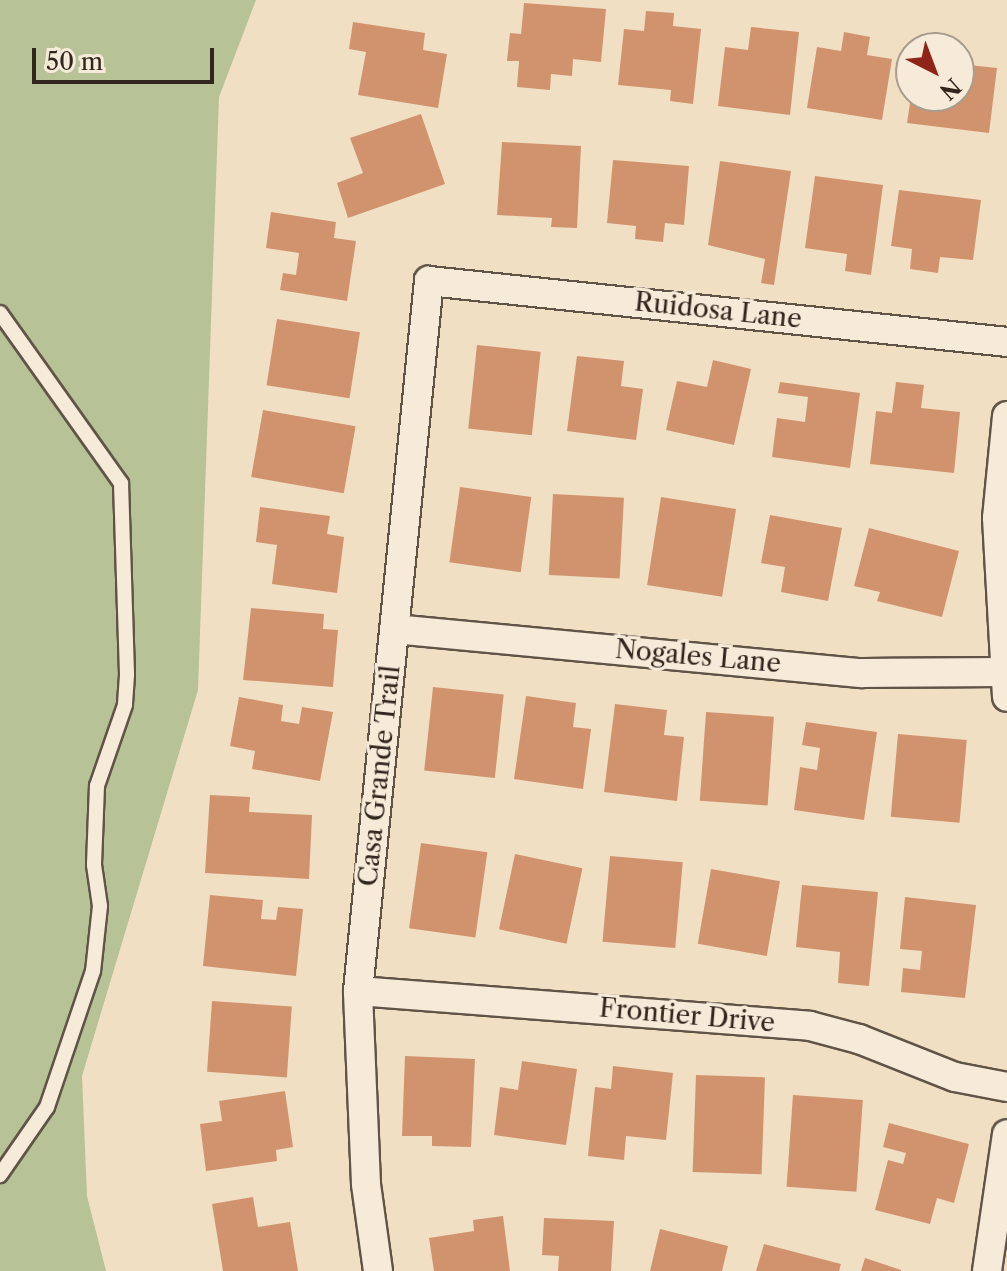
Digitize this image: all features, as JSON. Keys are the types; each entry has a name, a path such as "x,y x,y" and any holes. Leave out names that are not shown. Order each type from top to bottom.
{"street":[{"name":"Ruidosa Lane","path":"429,281 1007,342"},
{"name":"Casa Grande Trail","path":"378,1271 366,1184 358,991 429,281"},
{"path":"1005,684 997,518 1007,416"},
{"name":"Nogales Lane","path":"394,629 1005,684"},
{"name":"Frontier Drive","path":"358,991 810,1026 859,1039 955,1077 1007,1087"},
{"path":"994,1266 1007,1134"}],"lane":[{"path":"0,313 121,483 127,675 125,705 97,786 94,865 100,906 93,971 47,1107 0,1175"}],"green space":[{"path":"0,0 256,0 219,97 198,690 82,1076 87,1196 106,1271 0,1271"}],"building":[{"path":"524,3 606,9 601,62 573,59 572,76 551,74 550,90 517,87 519,61 507,61 510,33 521,34"},
{"path":"646,11 674,13 673,26 701,29 693,104 670,101 671,90 618,85 624,29 644,31"},
{"path":"353,22 425,33 423,50 447,54 438,108 358,95 366,52 349,49"},
{"path":"751,27 799,32 790,115 718,106 725,47 748,50"},
{"path":"844,32 870,37 867,55 892,59 882,120 807,108 817,47 841,51"},
{"path":"975,66 997,68 989,133 907,123 909,112 975,112"},
{"path":"421,114 445,184 348,218 337,183 363,173 350,138"},
{"path":"502,142 581,146 577,228 551,227 552,218 497,215"},
{"path":"613,160 689,166 684,225 665,223 663,242 635,239 636,226 607,223"},
{"path":"720,161 791,171 774,285 761,283 765,259 708,245"},
{"path":"815,176 883,185 871,275 845,271 847,254 805,248"},
{"path":"899,190 981,200 973,260 940,257 938,273 910,269 912,249 891,246"},
{"path":"271,212 336,222 334,238 356,241 347,301 280,290 283,273 296,275 299,253 266,248"},
{"path":"277,319 360,332 349,398 267,385"},
{"path":"477,345 541,352 532,435 468,429"},
{"path":"577,356 624,361 621,386 643,389 636,440 567,431"},
{"path":"713,360 751,369 734,445 666,430 677,381 707,387"},
{"path":"780,382 860,393 850,468 772,457 777,418 805,422 808,397 778,393"},
{"path":"896,382 924,385 921,408 960,412 954,473 870,464 876,411 892,413"},
{"path":"263,410 356,426 344,493 251,477"},
{"path":"460,487 531,497 521,572 449,562"},
{"path":"553,494 624,498 620,579 549,575"},
{"path":"661,497 736,509 722,597 647,585"},
{"path":"260,507 330,516 327,534 344,537 337,593 272,584 277,545 256,542"},
{"path":"770,515 842,528 828,601 781,592 785,567 761,563"},
{"path":"869,528 959,551 942,617 877,601 880,592 854,586"},
{"path":"251,608 324,614 323,629 338,630 333,687 243,680"},
{"path":"433,687 504,694 495,778 424,771"},
{"path":"526,696 576,703 573,727 591,729 583,789 514,779"},
{"path":"239,697 283,705 281,721 299,724 302,707 333,712 320,781 252,769 255,751 230,746"},
{"path":"615,704 667,710 664,735 684,737 677,801 604,792"},
{"path":"706,712 774,717 768,806 700,801"},
{"path":"806,722 877,732 864,820 794,810 800,767 817,770 820,748 802,745"},
{"path":"898,734 967,740 960,823 891,817"},
{"path":"210,795 250,797 249,812 312,815 309,879 205,873"},
{"path":"421,843 487,852 475,937 409,928"},
{"path":"515,854 582,868 566,944 499,929"},
{"path":"610,856 683,862 675,948 603,942"},
{"path":"711,869 780,881 767,956 698,944"},
{"path":"802,885 878,892 869,986 838,983 840,952 796,947"},
{"path":"210,895 263,900 261,919 276,920 278,907 303,909 296,976 203,966"},
{"path":"905,897 976,905 965,998 901,992 903,968 920,970 922,951 900,949"},
{"path":"212,1001 292,1007 287,1077 207,1072"},
{"path":"405,1056 475,1059 471,1147 432,1146 432,1136 402,1136"},
{"path":"522,1061 577,1069 566,1145 494,1135 500,1087 518,1090"},
{"path":"613,1066 673,1073 666,1140 626,1136 624,1160 588,1156 595,1087 611,1089"},
{"path":"696,1075 765,1077 762,1174 693,1172"},
{"path":"285,1091 293,1147 276,1150 277,1161 206,1171 200,1124 222,1121 219,1101"},
{"path":"793,1095 863,1100 856,1192 787,1187"},
{"path":"889,1123 969,1144 954,1203 937,1198 930,1224 875,1210 888,1160 903,1164 906,1153 883,1147"},
{"path":"253,1197 258,1227 290,1222 298,1271 223,1271 212,1204"},
{"path":"503,1216 510,1271 434,1271 429,1238 474,1231 473,1220"},
{"path":"544,1218 614,1221 611,1271 558,1271 559,1256 542,1255"},
{"path":"660,1229 728,1246 722,1271 650,1271"},
{"path":"764,1244 841,1264 839,1271 756,1271"},
{"path":"865,1258 901,1270 901,1271 861,1271"}]}
